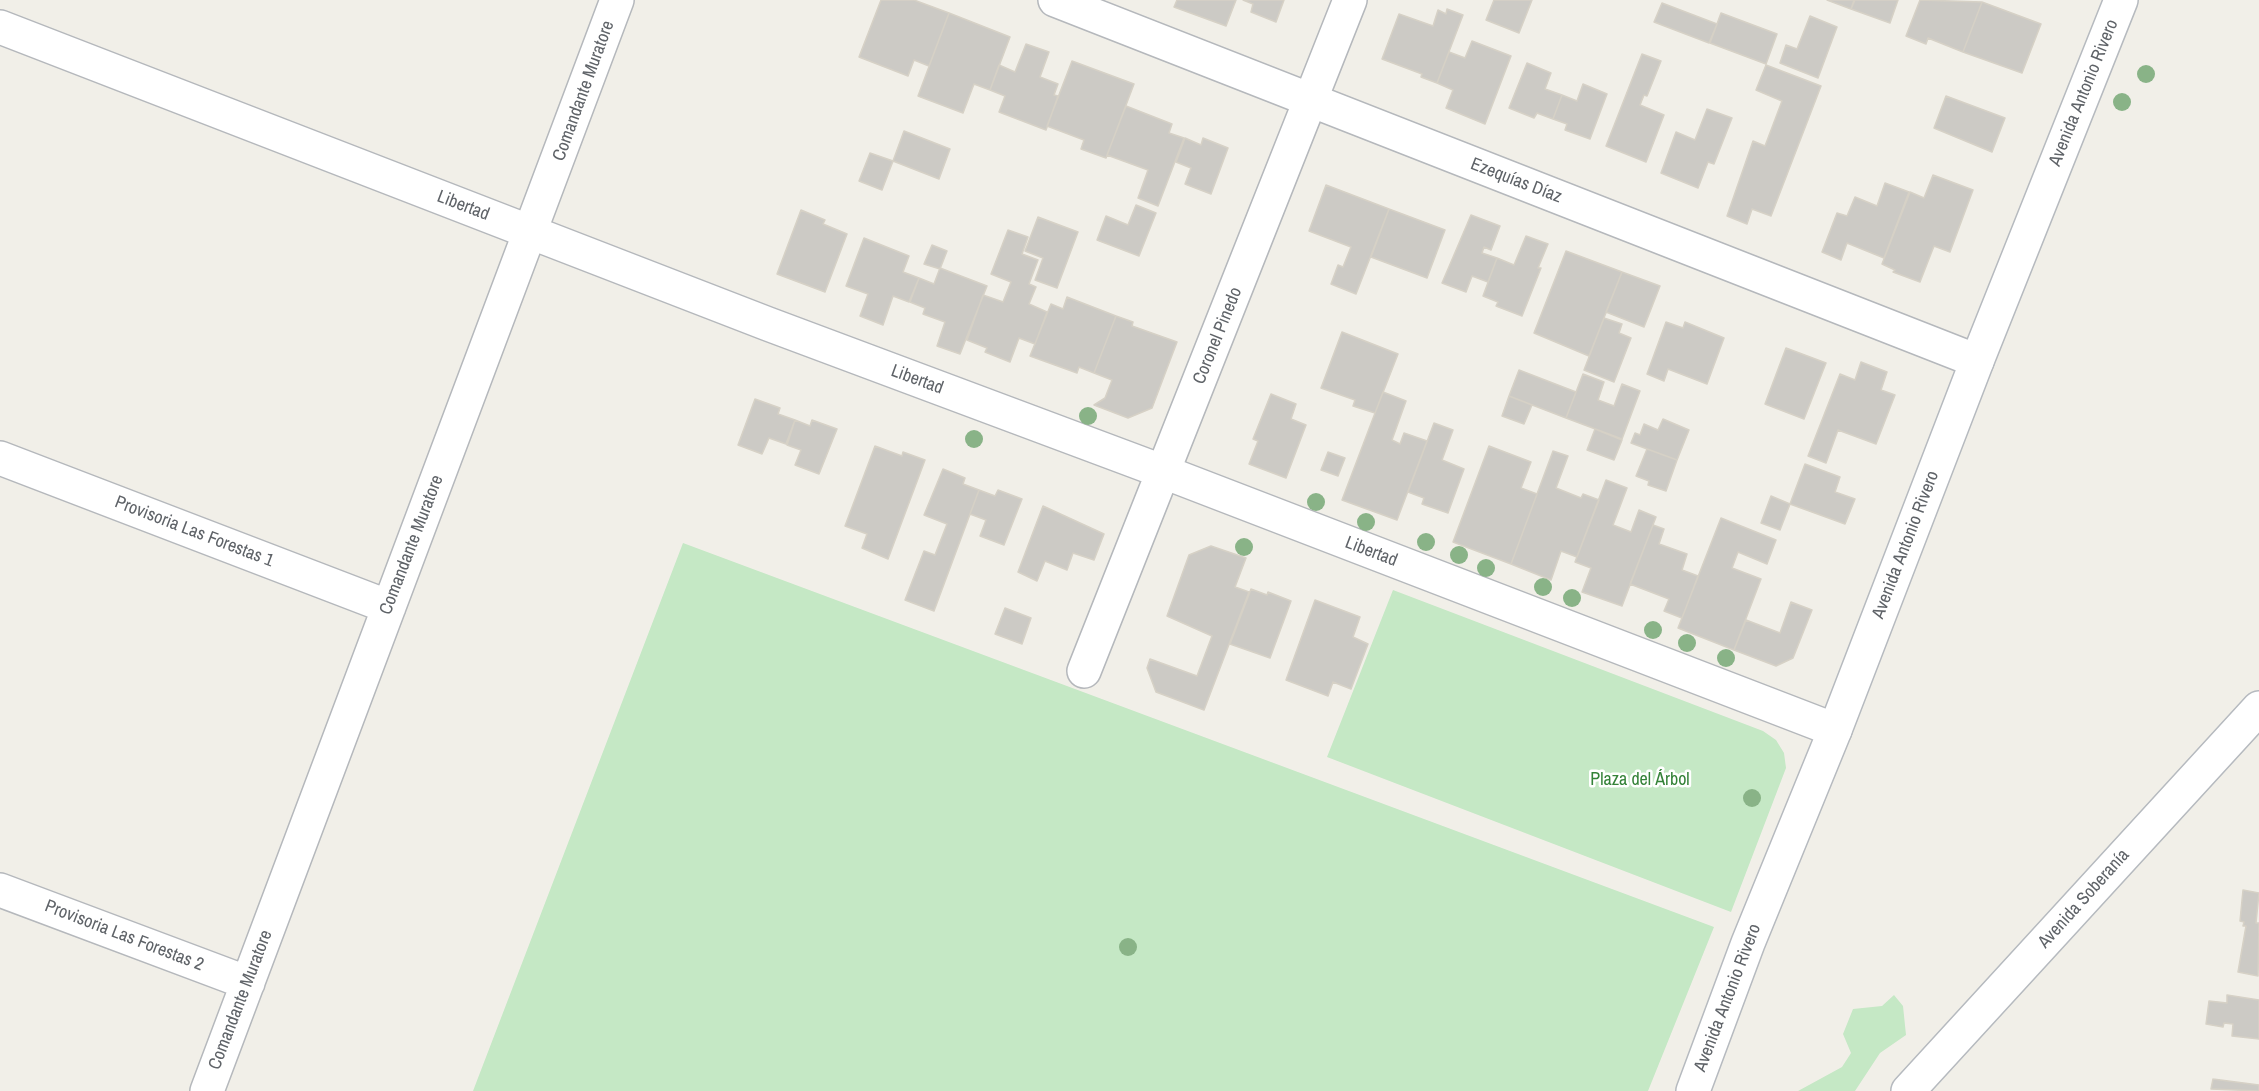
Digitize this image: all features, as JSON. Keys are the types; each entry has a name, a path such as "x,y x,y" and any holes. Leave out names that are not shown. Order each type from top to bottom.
{"street":[{"name":"Comandante Muratore","path":"207,1091 617,0"},
{"name":"Ezequías Díaz","path":"1055,0 1977,361"},
{"name":"Coronel Pinedo","path":"1084,671 1350,0"},
{"name":"Avenida Antonio Rivero","path":"1693,1091 1748,943 1835,730 1977,361 2121,0"},
{"name":"Libertad","path":"0,27 768,324 1164,472 1835,730"},
{"name":"Provisoria Las Forestas 1","path":"0,458 389,607"},
{"name":"Avenida Soberanía","path":"1908,1091 2259,708"},
{"name":"Provisoria Las Forestas 2","path":"0,890 248,983"}],"green space":[{"path":"683,543 1714,927 1648,1091 473,1091"},
{"name":"Plaza del Árbol","path":"1393,590 1763,731 1776,740 1784,753 1786,768 1731,912 1327,757"},
{"path":"1894,995 1903,1006 1906,1035 1880,1053 1855,1091 1798,1091 1842,1067 1851,1053 1843,1034 1853,1009 1882,1006"}],"building":[{"path":"881,0 914,0 949,13 929,66 914,60 908,76 859,57"},
{"path":"1177,0 1236,0 1226,26 1174,7"},
{"path":"1243,0 1284,0 1276,22 1251,12 1253,4"},
{"path":"1494,0 1532,0 1519,33 1486,20"},
{"path":"1827,0 1854,0 1851,9"},
{"path":"1855,0 1898,0 1890,23 1851,9"},
{"path":"1920,0 1982,2 1963,52 1928,38 1926,44 1906,36"},
{"path":"1982,2 2041,24 2022,73 1963,52"},
{"path":"1662,3 1717,24 1709,43 1654,22"},
{"path":"1447,9 1463,15 1437,83 1421,77 1422,74 1382,59 1399,14 1433,26 1438,10 1446,14"},
{"path":"949,13 1010,37 990,90 974,84 963,113 918,96"},
{"path":"1721,13 1777,34 1766,64 1710,43"},
{"path":"1810,16 1837,27 1818,78 1780,63 1786,45 1797,49"},
{"path":"1472,41 1511,56 1485,124 1446,108 1453,90 1437,83 1449,52 1465,58"},
{"path":"1026,44 1049,52 1040,77 1058,84 1054,95 1058,96 1046,130 999,112 1005,96 990,90 999,65 1015,72"},
{"path":"1642,54 1661,61 1647,96 1644,95 1640,105 1664,115 1646,162 1606,146"},
{"path":"1072,61 1134,84 1106,158 1081,149 1084,140 1047,126"},
{"path":"1527,63 1551,73 1545,89 1562,95 1553,119 1537,113 1534,118 1509,108"},
{"path":"1766,65 1821,86 1771,216 1752,209 1747,224 1727,216 1753,141 1765,146 1782,101 1756,90"},
{"path":"1583,84 1607,94 1590,139 1565,130 1567,124 1553,119 1562,95 1577,101"},
{"path":"1946,96 2005,118 1992,152 1934,128"},
{"path":"1126,106 1172,124 1169,133 1184,138 1158,206 1138,198 1148,170 1107,155"},
{"path":"1707,109 1732,118 1714,164 1708,162 1698,188 1661,173 1676,132 1695,140"},
{"path":"904,131 950,149 939,179 893,161"},
{"path":"1185,138 1201,145 1203,138 1228,148 1211,194 1185,184 1191,168 1176,162"},
{"path":"870,153 893,161 882,190 859,181"},
{"path":"1933,175 1973,190 1950,252 1934,246 1920,282 1893,272 1895,270 1882,264 1910,192 1924,198"},
{"path":"1885,183 1909,192 1884,258 1847,243 1841,260 1822,252 1837,213 1847,216 1855,197 1877,206"},
{"path":"1326,185 1389,209 1356,294 1331,284 1338,265 1343,267 1351,247 1309,231"},
{"path":"1136,205 1156,213 1139,256 1097,240 1106,216 1128,225"},
{"path":"1389,209 1445,230 1427,278 1371,257"},
{"path":"801,210 825,220 823,224 847,234 825,292 777,274"},
{"path":"1471,215 1500,226 1491,250 1484,247 1482,253 1497,258 1488,282 1472,276 1466,292 1442,283"},
{"path":"1038,217 1078,232 1057,288 1035,280 1043,258 1025,251"},
{"path":"1008,230 1028,237 1022,254 1038,260 1029,284 1036,287 1029,304 1047,312 1035,344 1019,338 1010,362 985,352 987,348 967,340 983,295 1003,302 1011,282 991,274"},
{"path":"1526,236 1548,244 1522,316 1496,306 1498,302 1483,296 1497,258 1514,265"},
{"path":"864,238 909,256 903,272 919,278 909,302 893,296 883,325 860,316 868,294 846,286"},
{"path":"932,245 947,251 940,269 924,264"},
{"path":"1566,251 1622,272 1589,356 1534,333"},
{"path":"940,268 987,286 960,354 937,346 945,322 923,314 925,308 910,302 919,278 934,284"},
{"path":"1622,272 1660,286 1644,327 1606,312"},
{"path":"1067,297 1116,316 1094,373 1079,367 1077,373 1030,356 1051,304 1063,309"},
{"path":"1116,316 1133,322 1132,326 1177,342 1152,408 1128,418 1094,405 1105,398 1112,380 1094,373"},
{"path":"1604,318 1622,324 1619,333 1631,338 1614,382 1584,370"},
{"path":"1666,322 1683,328 1685,322 1724,338 1707,384 1668,369 1664,381 1647,374"},
{"path":"1342,332 1398,354 1375,413 1353,406 1355,400 1321,388"},
{"path":"1786,348 1826,363 1804,419 1765,404"},
{"path":"1861,362 1887,372 1881,390 1895,395 1876,444 1838,430 1826,463 1808,456 1840,374 1855,380"},
{"path":"1519,370 1576,392 1566,418 1509,396"},
{"path":"1583,374 1604,382 1598,400 1614,406 1622,384 1640,391 1622,439 1566,418"},
{"path":"1383,392 1406,401 1392,440 1400,444 1404,433 1427,441 1397,520 1342,500"},
{"path":"1271,394 1296,404 1291,419 1306,425 1286,478 1249,464 1258,441 1253,439"},
{"path":"1509,396 1532,405 1524,424 1502,416"},
{"path":"755,399 780,408 778,414 795,420 786,444 769,438 762,454 738,445"},
{"path":"1663,419 1689,430 1677,460 1631,443 1635,433 1640,435 1644,424 1658,430"},
{"path":"795,420 810,426 812,420 837,429 819,474 795,465 801,450 787,445"},
{"path":"1434,423 1453,430 1442,460 1464,469 1448,513 1422,504 1424,498 1408,492"},
{"path":"1595,429 1622,440 1614,460 1587,450"},
{"path":"875,446 902,456 903,452 925,460 888,559 862,548 867,534 845,526"},
{"path":"1489,446 1531,462 1521,488 1537,494 1511,564 1453,542"},
{"path":"1647,449 1677,460 1666,491 1648,485 1649,481 1636,476"},
{"path":"1553,451 1568,456 1556,488 1581,498 1583,494 1599,500 1577,557 1561,551 1551,580 1511,564"},
{"path":"1328,452 1345,458 1338,476 1321,470"},
{"path":"1805,464 1840,477 1835,492 1855,499 1845,524 1790,504"},
{"path":"943,469 965,478 963,484 979,490 934,611 905,600 924,551 935,555 947,524 924,515"},
{"path":"1606,480 1627,488 1613,525 1631,532 1639,510 1656,517 1622,606 1582,592 1591,568 1575,562"},
{"path":"979,490 995,496 998,490 1022,499 1004,545 980,536 986,520 970,514"},
{"path":"1771,496 1790,504 1780,530 1761,523"},
{"path":"1043,506 1104,534 1094,560 1073,553 1067,570 1045,561 1037,581 1018,572"},
{"path":"1721,518 1776,540 1767,564 1738,552 1732,568 1761,579 1734,650 1678,628"},
{"path":"1653,525 1664,529 1659,544 1687,554 1682,570 1698,576 1682,618 1664,611 1669,599 1630,584"},
{"path":"1211,546 1246,558 1235,587 1249,592 1204,710 1156,692 1147,668 1150,659 1197,676 1212,636 1167,616 1189,555"},
{"path":"1251,589 1267,595 1268,592 1291,601 1270,658 1230,644"},
{"path":"1315,600 1360,617 1353,637 1368,644 1351,689 1333,682 1328,696 1286,680"},
{"path":"1791,602 1812,610 1793,658 1776,666 1734,650 1746,620 1780,633"},
{"path":"1005,608 1031,618 1022,644 995,634"},
{"path":"2243,890 2259,893 2256,923 2259,923 2258,976 2238,972 2246,926 2243,926 2244,922 2240,921"},
{"path":"2227,995 2259,1000 2259,1039 2232,1036 2233,1024 2224,1023 2223,1027 2206,1024 2209,1001 2227,1003"},
{"path":"2213,1079 2259,1085 2259,1091 2211,1089"}]}
